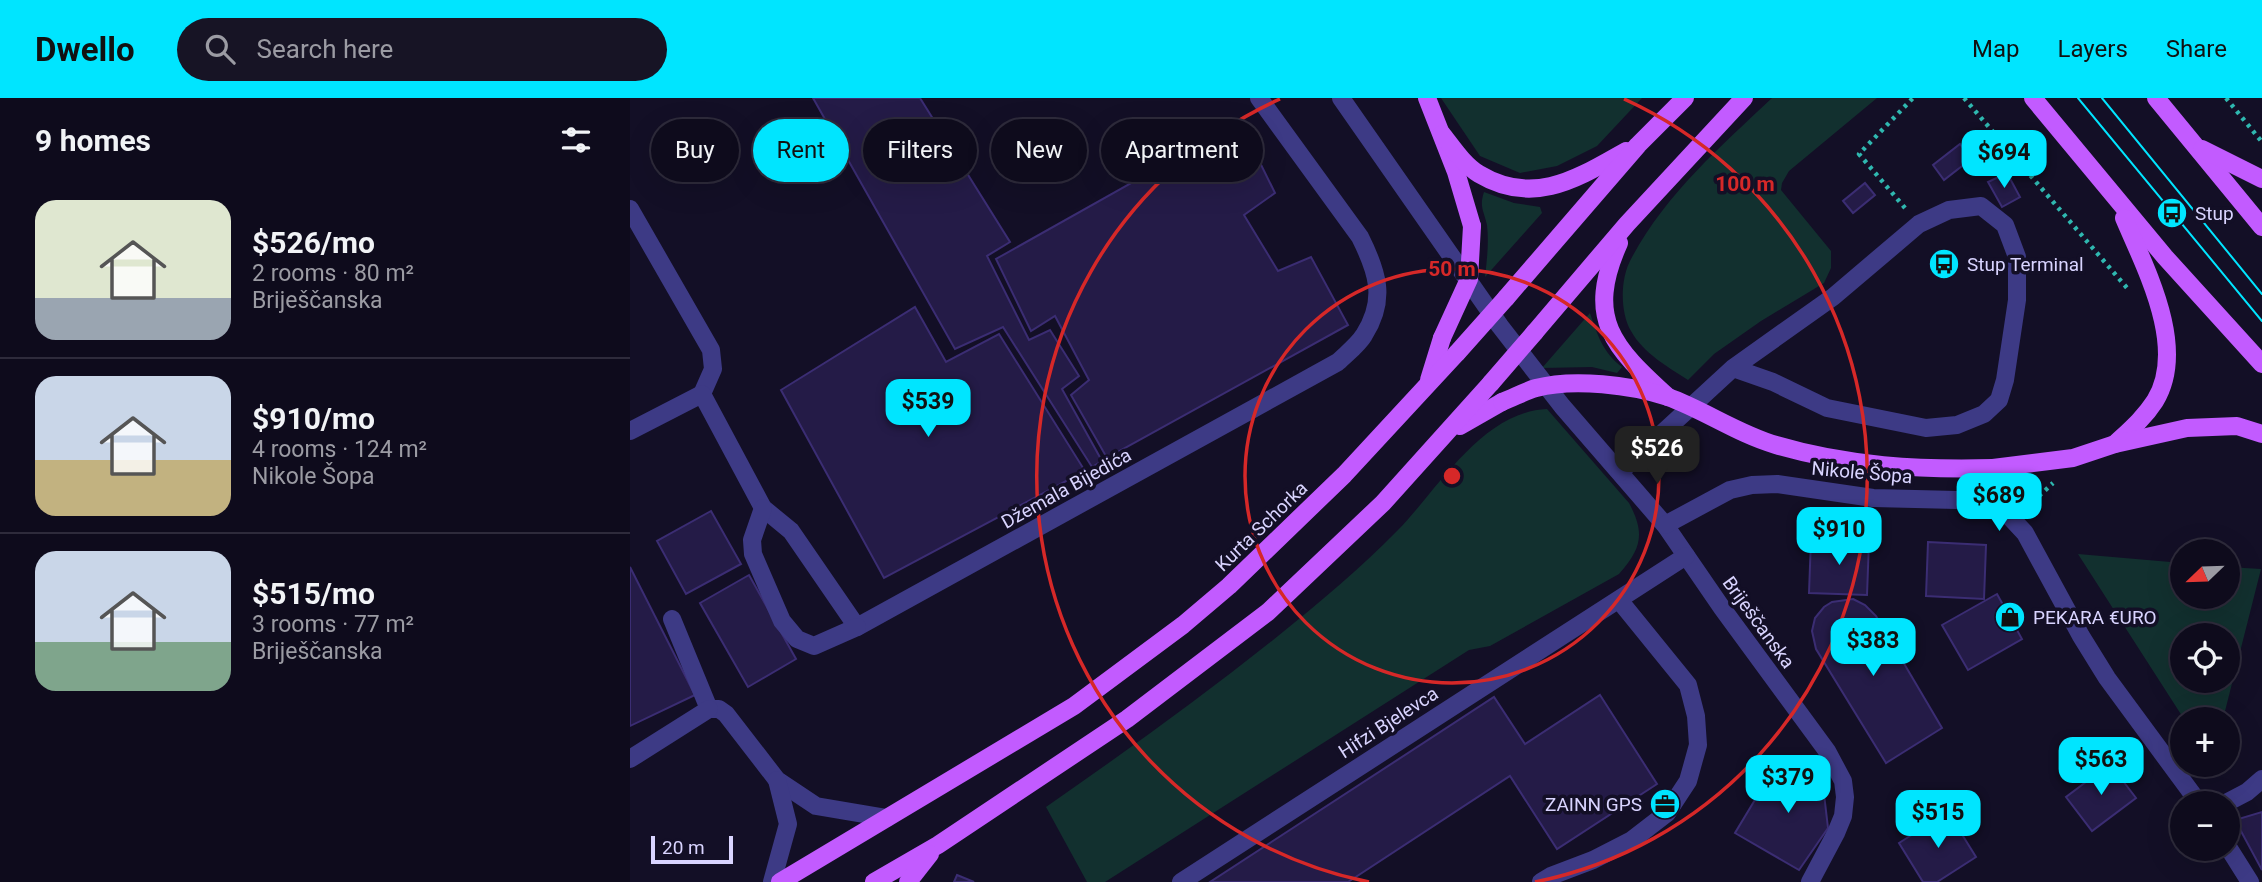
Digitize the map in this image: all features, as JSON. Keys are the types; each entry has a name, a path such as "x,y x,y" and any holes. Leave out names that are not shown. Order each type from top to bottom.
{"main road":[{"path":"1427,98 1442,134 1472,226 1469,279 1442,338 1427,387"},
{"name":"Kurta Schorka","path":"780,882 1074,706 1183,625 1229,586 1427,387 1638,145 1685,98"},
{"path":"874,882 938,845 1127,719 1268,612 1383,503 1491,383 1627,224 1744,98"},
{"path":"2033,98 2116,199 2262,364"},
{"path":"2156,98 2262,228"},
{"path":"1442,134 1461,158 1478,173 1499,183 1525,190 1549,188 1578,178 1638,145"},
{"path":"2195,146 2262,179"},
{"path":"2115,444 2143,418 2157,398 2166,374 2162,315 2116,199"},
{"path":"1627,224 1609,265 1603,299 1606,322 1616,343 1632,365 1668,397"},
{"path":"1447,433 1502,402 1536,388 1581,382 1668,397 1774,445 1834,459 1882,466 1993,468 2052,461 2187,428 2237,426 2262,434"},
{"path":"908,882 938,845"}],"street":[{"name":"Džemala Bijedića","path":"763,508 752,540 753,554 782,621 797,639 814,646 857,627 1338,362 1364,336 1374,312 1378,281 1360,237 1259,98"},
{"path":"1341,98 1500,326 1562,406 1620,472 1733,368 1833,298 1919,224 1949,210 1981,206 2005,225 2017,257 2017,300 2006,380 1999,400 1984,414 1957,425 1926,428 1827,408 1773,382 1733,368"},
{"path":"630,209 711,350 713,369 702,394 630,431"},
{"path":"702,394 763,508 791,531 857,627"},
{"name":"Briješčanska","path":"1620,472 1665,525 1827,751 1843,781 1843,816 1810,882"},
{"name":"Nikole Šopa","path":"1665,525 1730,490 1752,485 1777,484 1873,499 1956,500 1992,506 2011,518 2025,533 2107,678 2190,791"},
{"name":"Hifzi Bjelevca","path":"1181,882 1686,556"},
{"path":"1541,882 1632,839 1667,813 1688,780 1698,745 1696,716 1688,685 1619,600"},
{"path":"673,620 709,709"},
{"path":"630,759 709,709 719,709 726,714 777,780 816,806 887,818"},
{"path":"2240,796 2262,779"},
{"path":"772,882 788,824 777,780"},
{"path":"2237,861 2250,882"}],"path":[{"path":"1913,98 1859,154 1919,224"},
{"path":"1964,98 2126,285 2131,295"},
{"path":"2226,98 2262,142"},
{"path":"2031,516 2039,496 2055,481 2052,461"}],"green space":[{"path":"1441,98 1642,98 1597,146 1557,166 1520,173 1480,156"},
{"path":"1772,98 1877,98 1789,171 1782,183 1781,190 1831,251 1831,268 1824,283 1761,321 1714,354 1688,380 1649,353 1631,331 1623,305 1627,267 1645,236 1677,193"},
{"path":"1484,192 1514,203 1540,207 1542,213 1485,277 1488,238 1482,205"},
{"path":"1590,313 1605,349 1622,367 1617,373 1592,367 1542,368"},
{"path":"1547,409 1629,503 1634,514 1639,540 1633,556 1619,574 1490,646 1469,650 1105,882 1087,882 1046,807 1192,702 1325,598 1398,530 1446,474 1482,438 1502,423 1524,413"},
{"path":"2078,554 2170,562 2170,609 2240,609 2240,568 2261,569 2240,652 2240,623 2170,623 2170,693 2230,693 2226,707 2176,707"}],"building":[{"path":"813,98 920,98 933,119 863,119 863,182 972,182 1010,242 987,256 1029,340 1050,330 1079,376 1062,389 1102,461 1092,467 1003,327 955,349 849,162 849,119 825,119"},
{"path":"1960,144 1971,159 1944,180 1933,165"},
{"path":"1263,169 1275,193 1244,215 1278,271 1311,257 1348,325 1107,458 1071,395 1089,380 1055,316 1031,331 996,259 1133,182 1263,182"},
{"path":"2007,173 2020,197 2002,207 1988,182"},
{"path":"1865,183 1875,195 1853,213 1843,201"},
{"path":"915,307 946,362 999,334 1085,471 884,578 781,390"},
{"path":"711,511 741,564 686,594 657,541"},
{"path":"1811,539 1869,541 1867,595 1809,593"},
{"path":"1928,542 1986,545 1984,599 1926,596"},
{"path":"630,567 695,695 630,726"},
{"path":"749,575 796,659 748,687 700,603"},
{"path":"1997,594 2022,639 1968,670 1942,625"},
{"path":"1853,599 1865,605 1876,616 1942,728 1886,763 1816,649 1812,631 1815,618 1824,607 1832,602"},
{"path":"1600,695 1657,784 1557,849 1510,776 1348,882 1210,882 1494,697 1525,744"},
{"path":"1779,760 1822,777 1828,828 1799,870 1735,833"},
{"path":"2110,764 2136,798 2092,831 2066,797"},
{"path":"1948,812 1976,857 1937,882 1923,882 1899,843"},
{"path":"2262,812 2262,870 2240,829 2240,819"},
{"path":"957,875 974,882 954,882"}],"tram line":[{"path":"2078,98 2262,321"},
{"path":"2102,98 2262,294"}],"place":[{"name":"Stup","path":"2172,213"},
{"name":"Stup Terminal","path":"1944,264"},
{"name":"PEKARA €URO","path":"2010,617"},
{"name":"ZAINN GPS","path":"1665,804"}]}
